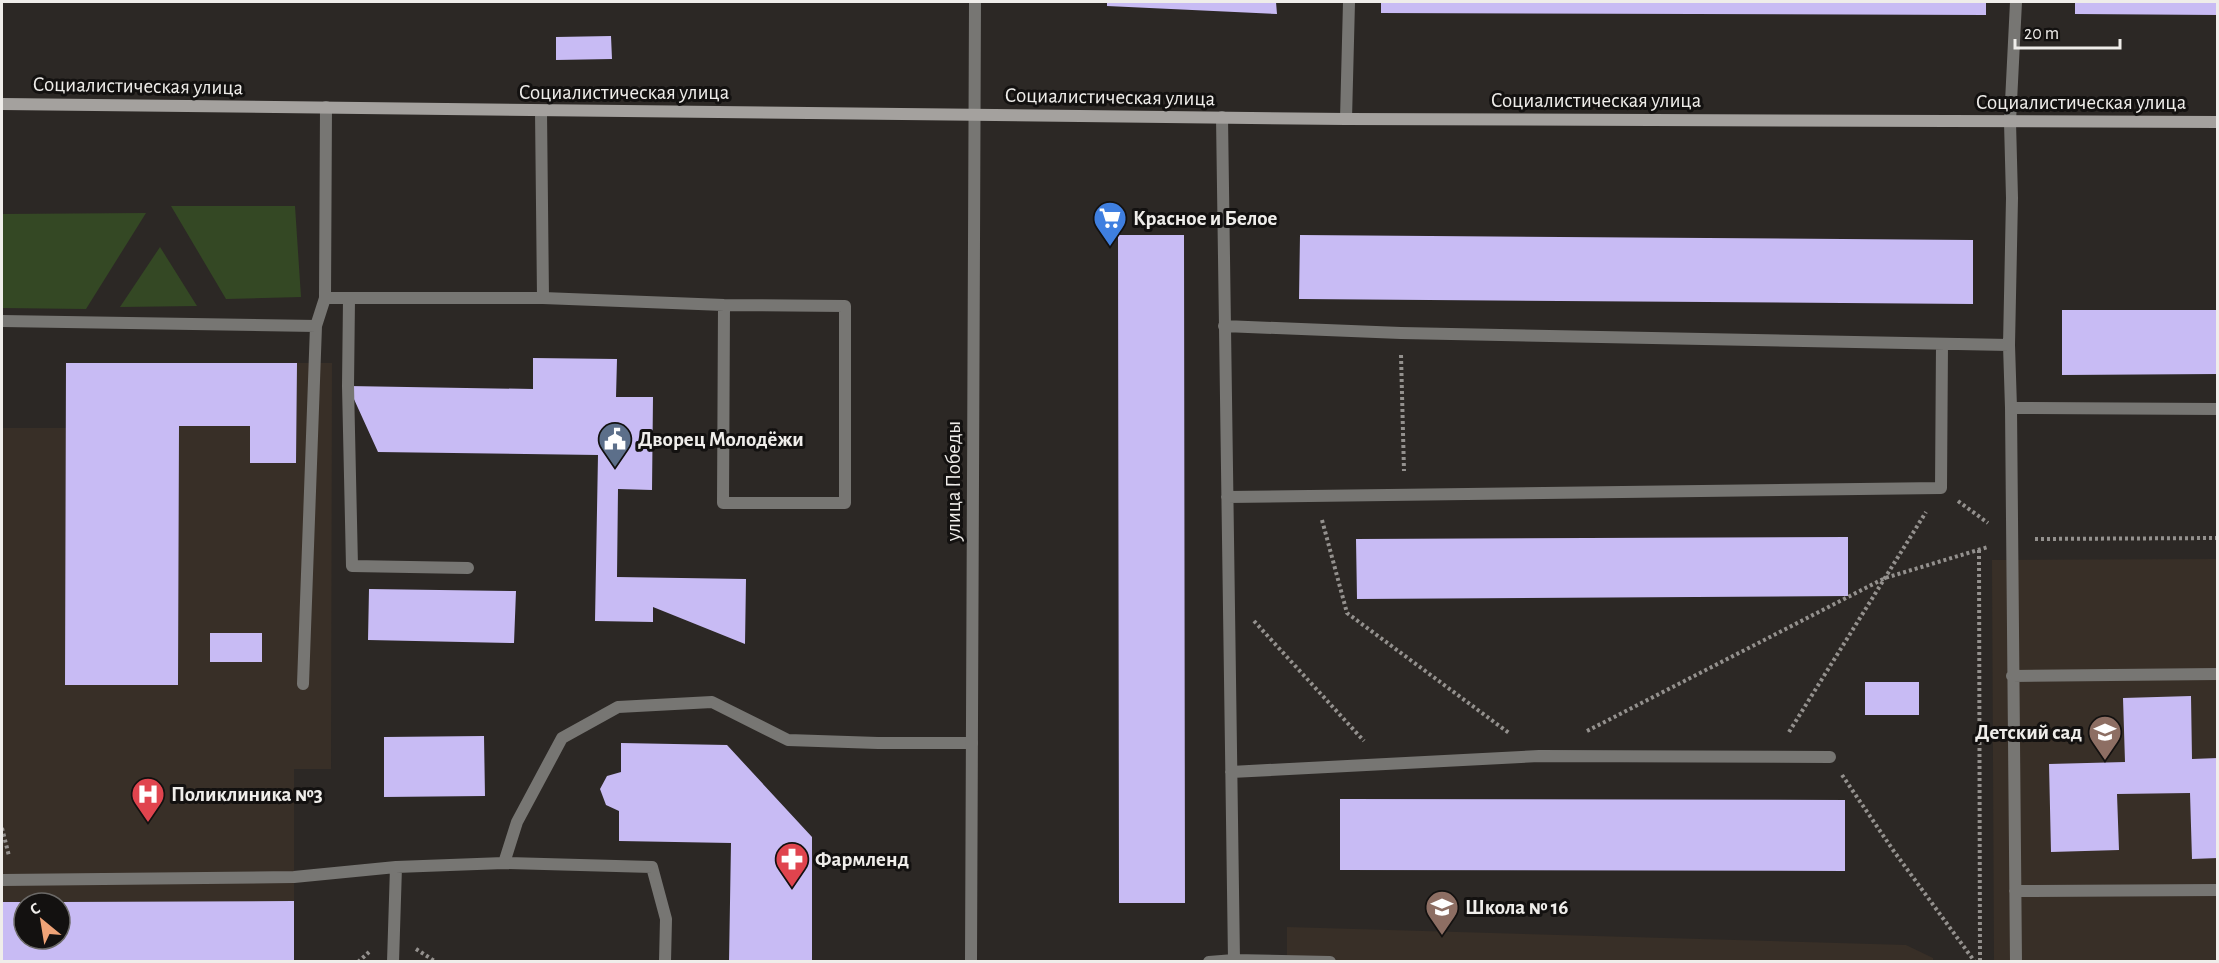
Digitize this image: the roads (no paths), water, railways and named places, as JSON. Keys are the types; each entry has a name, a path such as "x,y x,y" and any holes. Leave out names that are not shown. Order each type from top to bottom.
{"main road":[{"name":"Социалистическая улица","path":"2,104 1346,119 2217,122"}],"street":[{"name":"улица Победы","path":"970,962 975,2"},
{"path":"1346,119 1349,2"},
{"path":"2016,2 2010,122 2012,198 2009,345 2016,962"},
{"path":"303,684 316,326 325,298 326,107"},
{"path":"541,111 543,298"},
{"path":"1222,117 1234,960"},
{"path":"325,298 543,298 724,305 845,306 845,503 723,503 724,305"},
{"path":"349,299 348,398 352,566 468,568"},
{"path":"2,321 316,326"},
{"path":"1224,326 1401,333 2009,345"},
{"path":"1227,497 1941,488 1942,344"},
{"path":"2011,408 2217,409"},
{"path":"2012,676 2217,674"},
{"path":"504,863 517,822 562,738 618,707 712,702 788,740 972,743"},
{"path":"1231,772 1539,756 1830,757"},
{"path":"2,880 294,877 396,867 504,863 652,867 666,919 665,962"},
{"path":"393,962 396,867"},
{"path":"2016,891 2217,890"},
{"path":"1209,962 1234,960 1330,962"}],"place":[{"name":"Красное и Белое","path":"1110,247"},
{"name":"Дворец Молодёжи","path":"615,468"},
{"name":"Детский сад","path":"2105,761"},
{"name":"Поликлиника №3","path":"148,823"},
{"name":"Фармленд","path":"792,888"},
{"name":"Школа № 16","path":"1442,936"}]}
